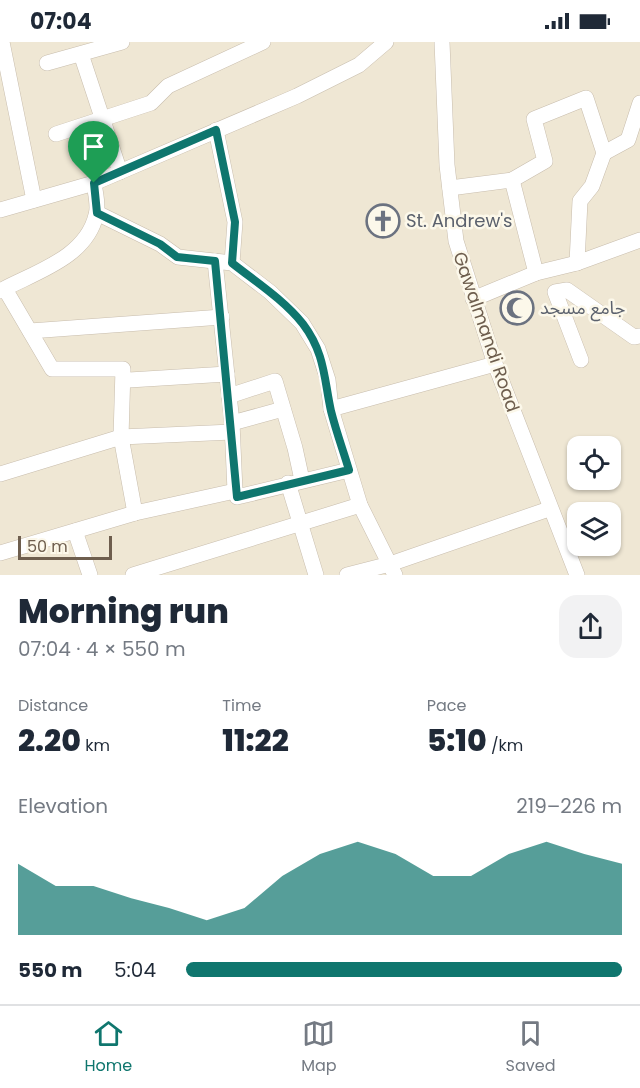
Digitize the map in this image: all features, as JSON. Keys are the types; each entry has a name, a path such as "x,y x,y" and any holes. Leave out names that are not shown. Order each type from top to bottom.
{"street":[{"path":"3,42 34,200"},
{"path":"47,63 122,42"},
{"path":"56,134 151,103 168,86 263,42"},
{"path":"0,210 94,183 297,96 359,65 386,42"},
{"name":"Gawalmandi Road","path":"442,42 450,188 456,242 495,364 549,509 577,575"},
{"path":"81,54 120,172"},
{"path":"450,188 512,180 545,161 534,119 586,98 604,153 592,186 580,201 577,263"},
{"path":"604,153 628,140 640,103"},
{"path":"216,130 235,222 232,263"},
{"path":"512,180 536,273"},
{"path":"94,183 97,213 88,238 76,251 2,290 52,369 123,369 121,437 135,513"},
{"path":"97,213 160,244 177,257 232,263 270,292 302,323 321,359 328,380 331,409 360,506 392,569"},
{"path":"473,299 536,273 577,263 640,240"},
{"path":"215,261 222,316 237,497 349,470"},
{"path":"581,360 555,291 567,290 638,340"},
{"path":"30,331 222,316"},
{"path":"331,409 495,364"},
{"path":"129,380 227,374"},
{"path":"229,396 273,380 283,409 295,482 299,524 316,575"},
{"path":"0,474 121,437 232,427 283,409"},
{"path":"0,553 135,513 235,491"},
{"path":"133,575 360,506"},
{"path":"347,575 392,569 549,509"},
{"path":"75,531 90,575"}],"shaded area":[{"path":"0,42 640,42 640,575 0,575"}],"place":[{"name":"St. Andrew's","path":"383,221"},
{"name":"جامع مسجد","path":"517,308"}],"route":[{"path":"216,130 235,222 232,263 270,292 302,323 318,349 328,380 331,409 349,470 237,497 232,423 215,261 177,257 160,244 97,213 94,183 216,130"}]}
